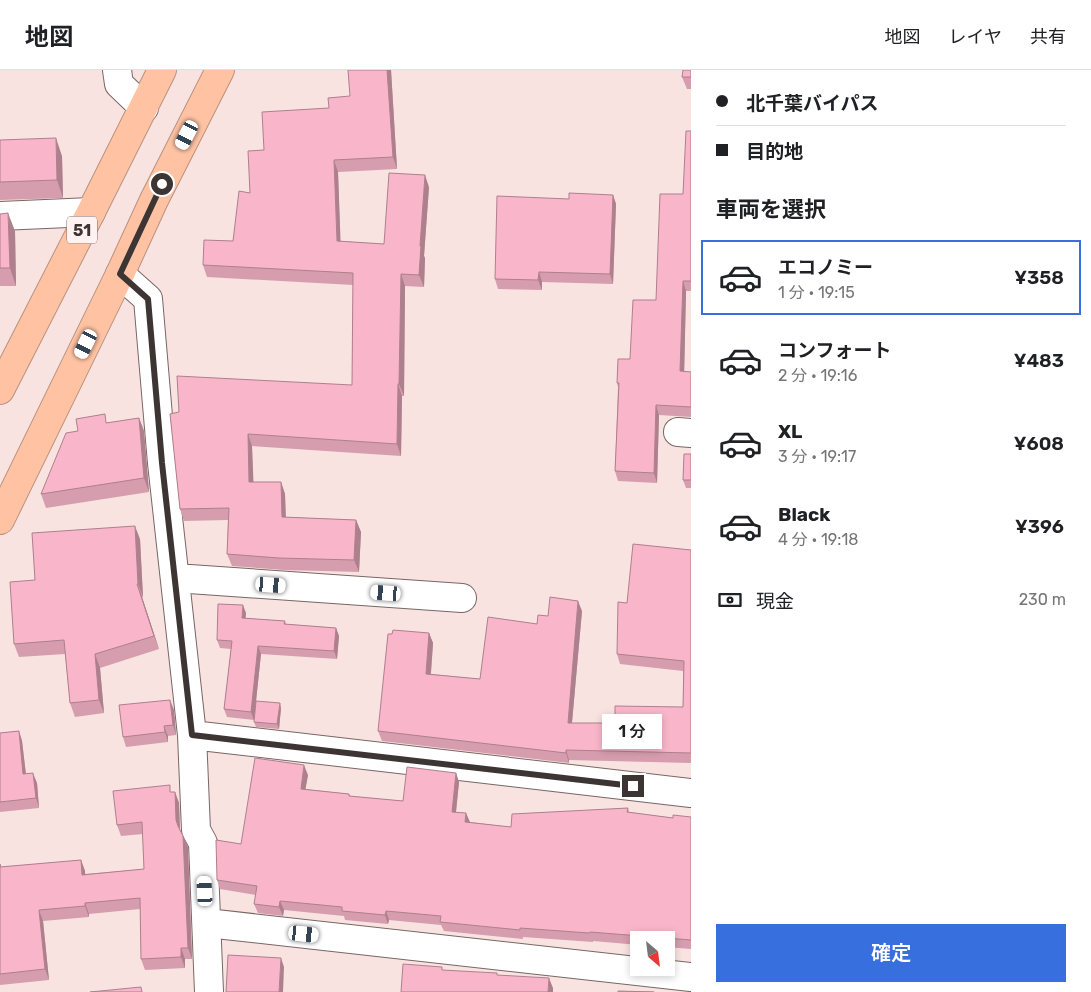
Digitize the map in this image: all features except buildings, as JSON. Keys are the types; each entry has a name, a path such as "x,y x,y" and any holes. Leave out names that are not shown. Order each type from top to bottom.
{"highway":[{"name":"51","path":"0,390 162,70"},
{"path":"0,520 154,200 220,70"}],"street":[{"path":"118,70 119,84 144,108"},
{"path":"0,216 91,212"},
{"path":"120,274 148,299 162,463 192,735 196,830 203,843 209,992"},
{"path":"175,578 462,598"},
{"path":"192,735 691,793"},
{"path":"207,923 691,978"}],"route":[{"path":"162,184 120,274 148,299 162,463 192,735 633,786"}]}
